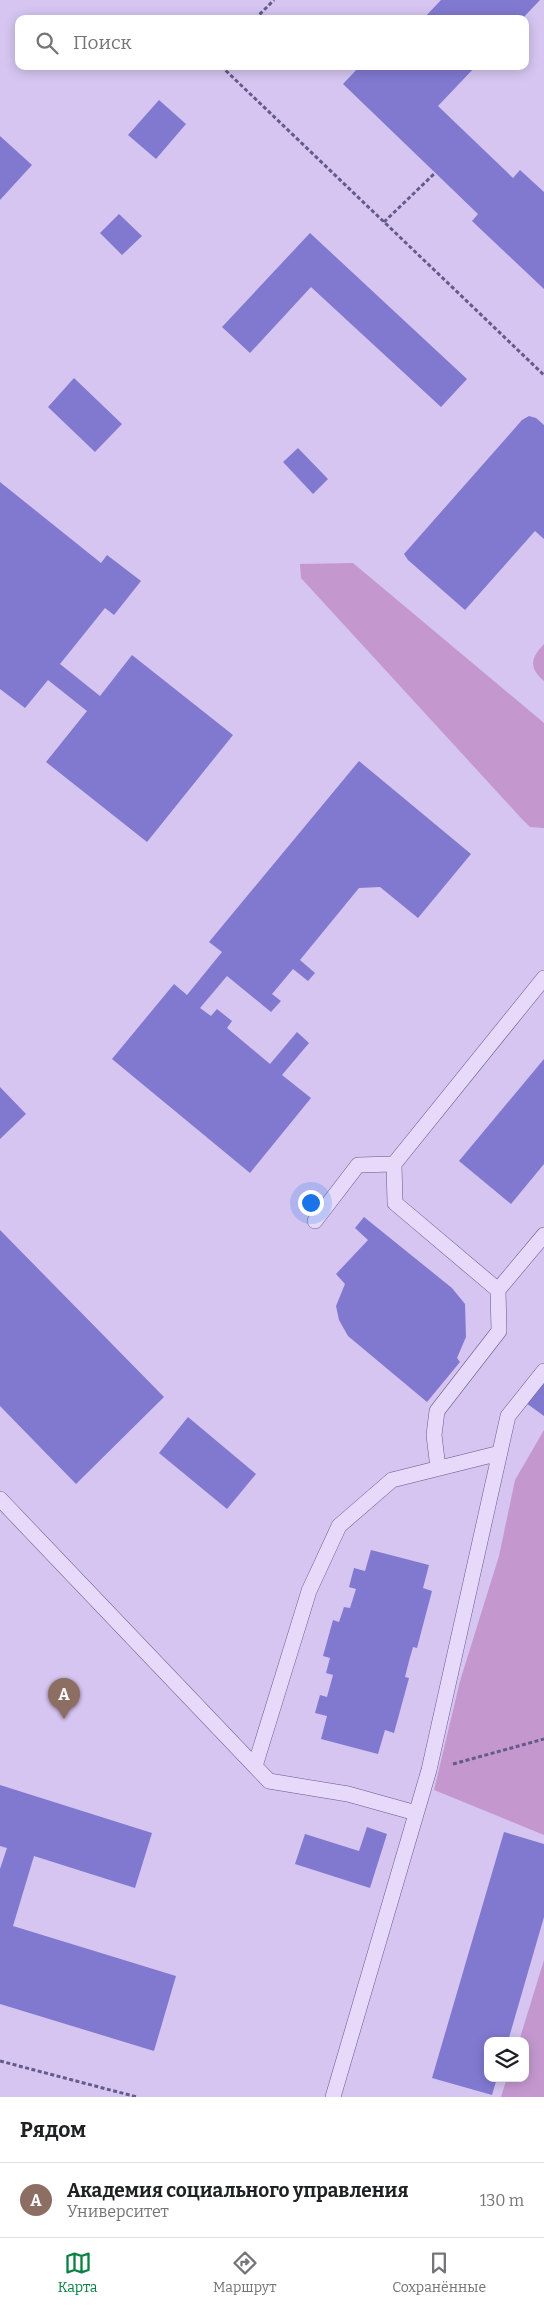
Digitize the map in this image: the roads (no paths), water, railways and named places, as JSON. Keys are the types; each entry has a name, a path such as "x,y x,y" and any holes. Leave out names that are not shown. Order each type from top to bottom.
{"lane":[{"path":"498,1290 395,1204 394,1164 544,978"},
{"path":"314,1221 358,1165 394,1164"},
{"path":"438,1468 434,1435 437,1411 499,1332 498,1290 544,1235"},
{"path":"333,2097 429,1770 508,1416 544,1371"},
{"path":"255,1766 309,1591 339,1526 392,1480 500,1453"},
{"path":"0,1499 269,1781 348,1794 416,1813"}],"place":[{"name":"Академия социального управления","path":"64,1719"}]}
